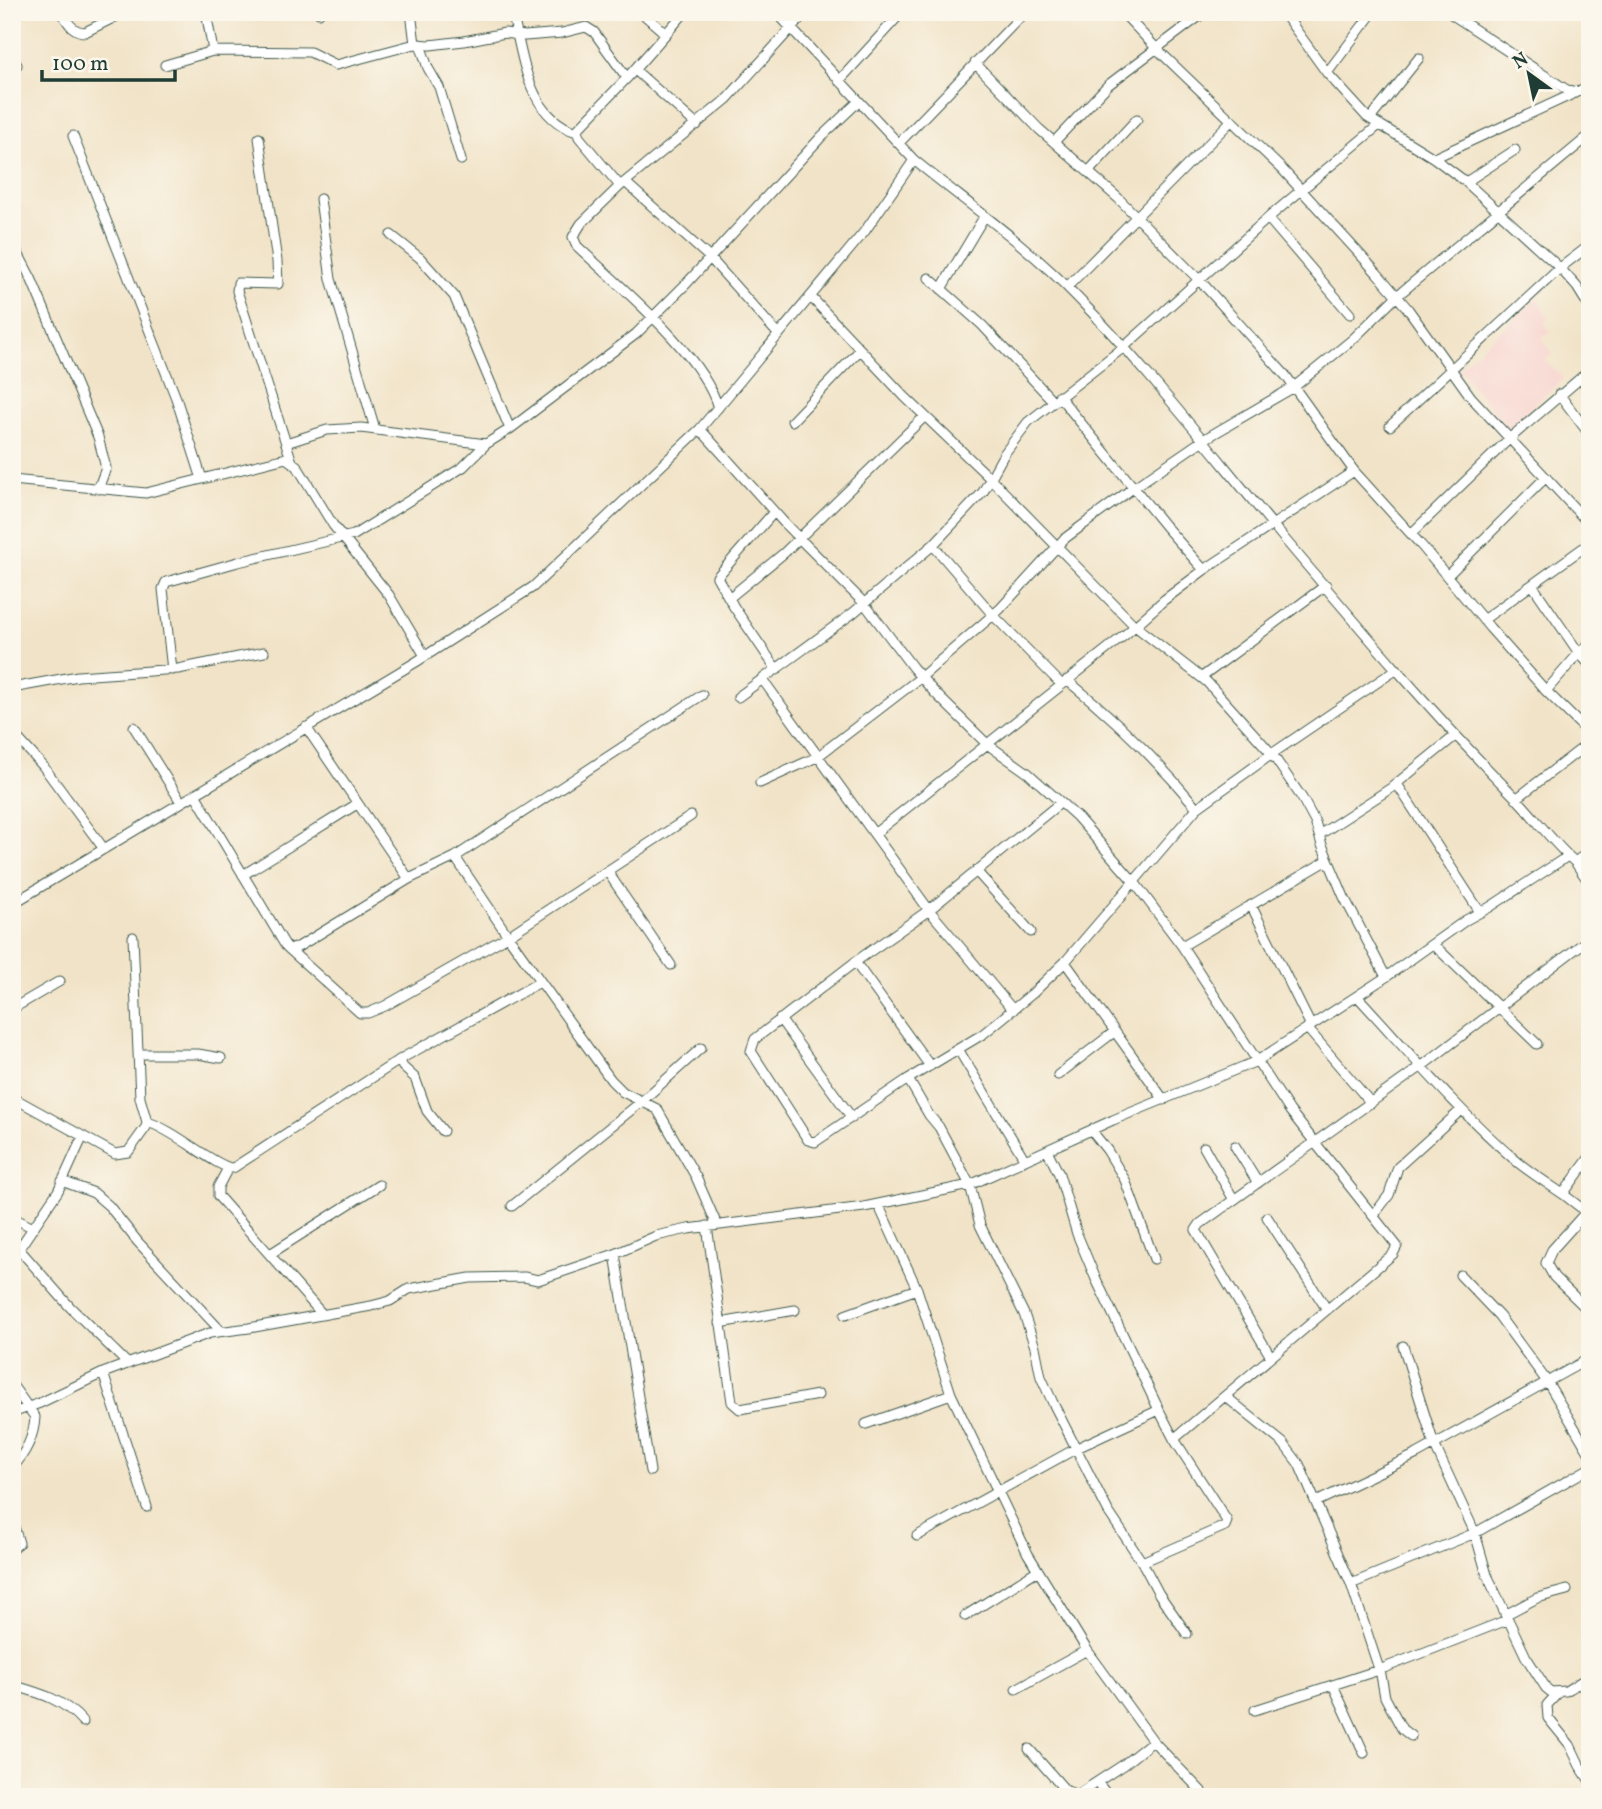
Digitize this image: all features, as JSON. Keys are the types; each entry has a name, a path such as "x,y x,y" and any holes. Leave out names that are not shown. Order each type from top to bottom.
{"street":[{"path":"62,12 75,30 85,32 125,12"},
{"path":"206,12 213,51"},
{"path":"411,12 418,44 444,99 460,160"},
{"path":"512,12 524,65 541,106 566,129 577,132 622,184 710,258 779,335"},
{"path":"641,12 666,34"},
{"path":"577,132 685,12"},
{"path":"776,12 914,160 1067,287 1124,347 1396,669 1571,859 1590,884"},
{"path":"718,408 712,388 652,317 574,242 575,232 622,184 727,99 806,12"},
{"path":"839,81 902,12"},
{"path":"899,144 1025,12"},
{"path":"1122,12 1301,190 1398,296 1471,397 1590,526"},
{"path":"1054,142 1108,85 1205,12"},
{"path":"1283,12 1327,73 1374,122 1434,158 1465,182 1560,268 1589,306"},
{"path":"1327,73 1373,12"},
{"path":"1448,12 1567,90 1577,92"},
{"path":"165,65 213,51 310,52 336,65 418,44 430,45 518,33 524,36 562,33 586,27 594,32 627,78"},
{"path":"738,696 777,670 864,603 933,545 983,492 1019,431 1056,398 1124,347 1374,122 1419,58"},
{"path":"975,63 1054,142 1137,216 1199,280 1294,387 1354,471 1546,691 1590,734"},
{"path":"635,70 697,125"},
{"path":"1434,158 1590,88"},
{"path":"172,670 163,589 166,582 239,562 344,539 364,531 463,467 486,444 636,334 822,136 858,102"},
{"path":"1088,172 1137,119"},
{"path":"1067,287 1232,120"},
{"path":"760,783 817,757 920,678 993,615 1058,546 1133,488 1203,440 1294,387 1590,135"},
{"path":"73,136 176,398 202,479"},
{"path":"258,138 277,261 278,284 238,283 237,291 286,443 292,461 322,510 389,596 425,656"},
{"path":"1465,182 1515,150"},
{"path":"12,904 425,656 533,587 700,429 865,231 914,160"},
{"path":"320,199 331,279 375,429"},
{"path":"941,289 984,216"},
{"path":"1268,218 1350,314"},
{"path":"391,235 433,271 454,296 509,429"},
{"path":"12,242 31,278 98,437 106,468 98,489"},
{"path":"1390,426 1560,268 1590,245"},
{"path":"929,278 982,325 1056,398 1204,570"},
{"path":"811,297 924,417 992,480 1135,626 1202,677 1272,754 1303,798 1344,897 1386,977"},
{"path":"792,421 860,351"},
{"path":"1410,534 1509,439 1590,370"},
{"path":"1559,394 1590,435"},
{"path":"729,598 799,539 924,417"},
{"path":"286,443 327,430 375,429 486,444"},
{"path":"700,429 799,539 864,603 920,678 987,744 1027,773 1077,817 1135,883 1182,946 1290,1111 1396,1246 1396,1251 1174,1439"},
{"path":"12,480 146,494 277,459 286,458 292,461"},
{"path":"874,834 1164,600 1204,570 1354,471"},
{"path":"1447,576 1546,477"},
{"path":"774,512 717,576 777,670"},
{"path":"1483,620 1590,543"},
{"path":"933,545 993,615 1064,682 1094,702 1170,775 1197,808"},
{"path":"1202,677 1326,586"},
{"path":"1533,586 1590,665"},
{"path":"1546,691 1590,643"},
{"path":"12,688 78,676 172,670 264,652"},
{"path":"1060,803 929,910 855,962 755,1039 751,1051 808,1139 815,1142 908,1079 983,1034 1065,962 1135,883 1177,828 1197,808 1396,669"},
{"path":"763,680 929,910 1013,1010"},
{"path":"290,950 409,879 455,857 702,695"},
{"path":"134,727 181,802"},
{"path":"306,727 409,879"},
{"path":"12,732 43,766 103,849"},
{"path":"1320,835 1397,784 1455,736"},
{"path":"1516,799 1590,742"},
{"path":"1397,784 1480,912"},
{"path":"195,794 285,945 363,1014 385,1006 508,936 691,816"},
{"path":"243,876 357,804"},
{"path":"12,1413 103,1373 210,1333 371,1306 390,1301 409,1289 470,1278 524,1277 538,1280 615,1254 656,1236 712,1225 800,1216 878,1204 970,1185 1091,1130 1256,1061 1480,912 1571,859 1590,851"},
{"path":"455,857 611,1080 623,1092 657,1109 666,1120 696,1177 712,1225 720,1323 730,1399 737,1408 818,1395"},
{"path":"1182,946 1328,860"},
{"path":"607,871 671,965"},
{"path":"976,871 1031,932"},
{"path":"1251,905 1309,1027 1371,1103"},
{"path":"12,1097 115,1154 128,1152 147,1122 140,1098 133,937"},
{"path":"1271,1357 1196,1230 1202,1222 1422,1066 1590,939"},
{"path":"1433,944 1537,1044"},
{"path":"855,962 930,1066"},
{"path":"1065,962 1164,1100"},
{"path":"12,1009 60,981"},
{"path":"321,1314 218,1196 218,1187 228,1168 245,1160 399,1060 540,982"},
{"path":"1357,996 1461,1110 1515,1160 1588,1213 1552,1250 1546,1263 1554,1276 1590,1312"},
{"path":"780,1019 852,1118"},
{"path":"1058,1075 1114,1032"},
{"path":"512,1206 641,1101 701,1048"},
{"path":"958,1049 1025,1160"},
{"path":"138,1055 198,1054 221,1058"},
{"path":"399,1060 402,1067 415,1078 427,1111 443,1131"},
{"path":"908,1079 939,1127 970,1185 980,1225 1024,1314 1041,1377 1108,1511 1187,1634"},
{"path":"1373,1216 1389,1195 1398,1167 1461,1110"},
{"path":"147,1122 158,1124 228,1168"},
{"path":"1091,1130 1125,1180 1154,1259"},
{"path":"12,1259 62,1181 83,1136"},
{"path":"1235,1146 1258,1183"},
{"path":"1204,1147 1234,1200"},
{"path":"1047,1150 1059,1174 1077,1234 1095,1277 1174,1439 1226,1524 1142,1562"},
{"path":"1563,1194 1590,1157"},
{"path":"62,1181 94,1193 109,1206 138,1242 221,1331"},
{"path":"270,1254 379,1185"},
{"path":"878,1204 917,1289 951,1394 996,1490 1038,1570 1087,1650 1153,1741 1202,1792"},
{"path":"12,1217 32,1227"},
{"path":"1267,1217 1326,1308"},
{"path":"19,1249 71,1307 128,1364"},
{"path":"615,1254 650,1471"},
{"path":"1460,1275 1499,1317 1548,1383 1590,1454"},
{"path":"845,1315 917,1289"},
{"path":"720,1323 795,1310"},
{"path":"1403,1346 1434,1444 1475,1533 1487,1575 1506,1618 1546,1688 1558,1693"},
{"path":"1316,1502 1434,1444 1590,1358"},
{"path":"103,1373 147,1507"},
{"path":"12,1385 35,1417 34,1429 23,1454 12,1468"},
{"path":"866,1424 951,1394"},
{"path":"1225,1396 1292,1452 1351,1584 1380,1671 1385,1697 1402,1729 1411,1736"},
{"path":"916,1536 1077,1448 1159,1410"},
{"path":"1351,1584 1475,1533 1590,1468"},
{"path":"12,1520 19,1543 12,1549"},
{"path":"965,1616 1038,1570"},
{"path":"1255,1710 1380,1671 1506,1618 1537,1598 1567,1590"},
{"path":"1016,1689 1087,1650"},
{"path":"1590,1676 1558,1693 1547,1705 1548,1718 1570,1745 1590,1781"},
{"path":"12,1685 44,1693 65,1705 83,1722"},
{"path":"1333,1685 1364,1754"},
{"path":"1029,1749 1070,1793 1077,1795 1123,1765 1153,1741"},
{"path":"1097,1782 1109,1797"}],"shaded area":[{"path":"1537,299 1549,318 1544,324 1551,332 1542,337 1552,354 1545,360 1564,379 1507,429 1458,368"}]}
